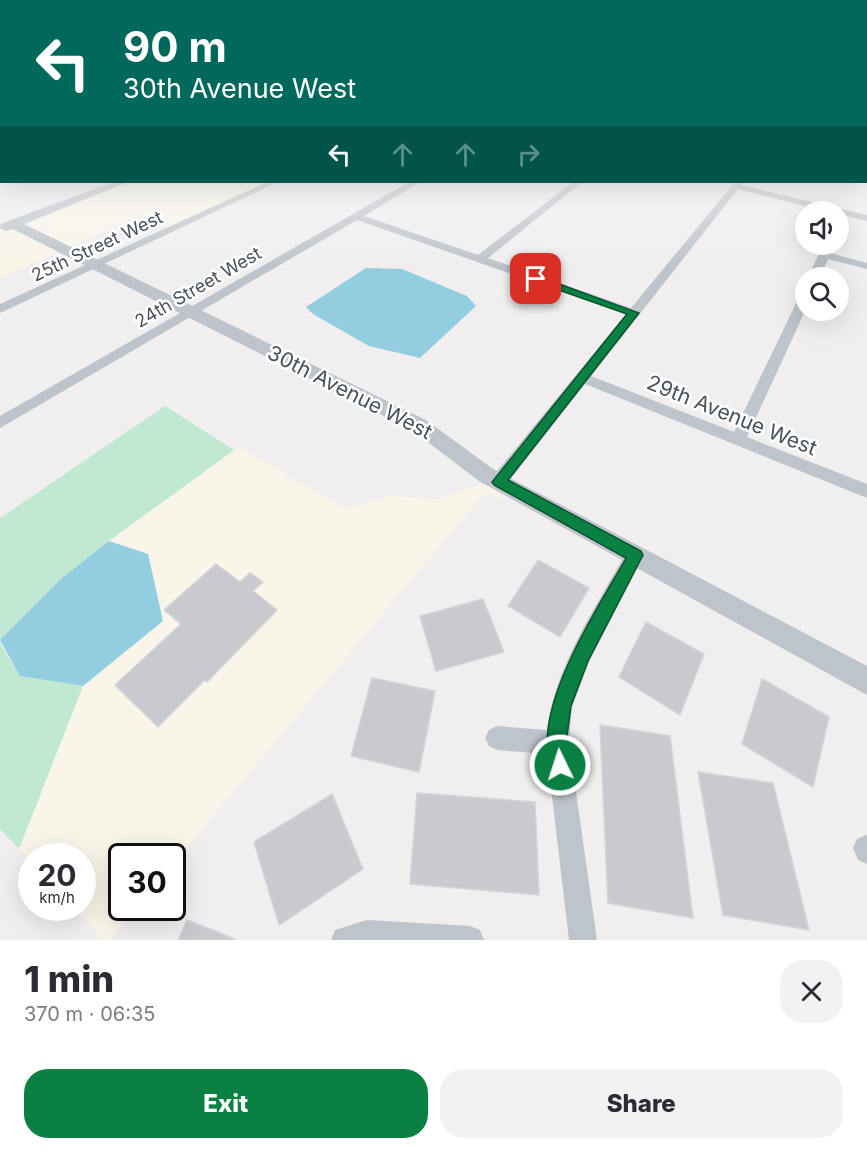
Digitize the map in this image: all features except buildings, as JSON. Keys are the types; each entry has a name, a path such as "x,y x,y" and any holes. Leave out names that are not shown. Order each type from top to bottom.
{"street":[{"path":"6,226 119,183"},
{"name":"25th Street West","path":"0,309 271,183"},
{"name":"24th Street West","path":"0,423 413,183"},
{"path":"480,259 577,183"},
{"path":"499,482 737,184 800,201"},
{"path":"849,214 867,218"},
{"path":"356,216 634,313"},
{"name":"30th Avenue West","path":"6,226 96,264 419,425 473,466 499,482 867,681"},
{"path":"840,255 867,266"},
{"path":"738,439 795,318"},
{"name":"29th Avenue West","path":"582,377 867,491"},
{"path":"583,940 556,743 561,706 580,657 635,555"},
{"path":"497,738 556,743"},
{"path":"345,940 367,934 470,940"}],"shaded area":[{"path":"124,183 266,183 171,227 141,215 70,247 21,223"},
{"path":"10,227 59,252 0,278 0,231"},
{"path":"239,447 345,508 391,496 438,499 485,482 504,493 499,499 489,494 481,497 186,849 186,843 108,843 108,921 125,921 109,940 104,940 86,921 96,921 96,843 21,843 83,686 163,621 148,554 109,541"}],"green space":[{"path":"165,406 234,450 63,577 0,640 0,518"},
{"path":"0,643 20,676 83,686 21,843 18,843 18,848 0,829"}],"water":[{"path":"366,268 402,269 467,296 476,306 420,358 369,346 313,314 306,307"},
{"path":"109,541 148,554 163,621 83,686 20,676 0,640 63,577"}],"route":[{"path":"536,279 634,313 499,482 635,555 580,657 561,706 556,743 560,765"}]}
